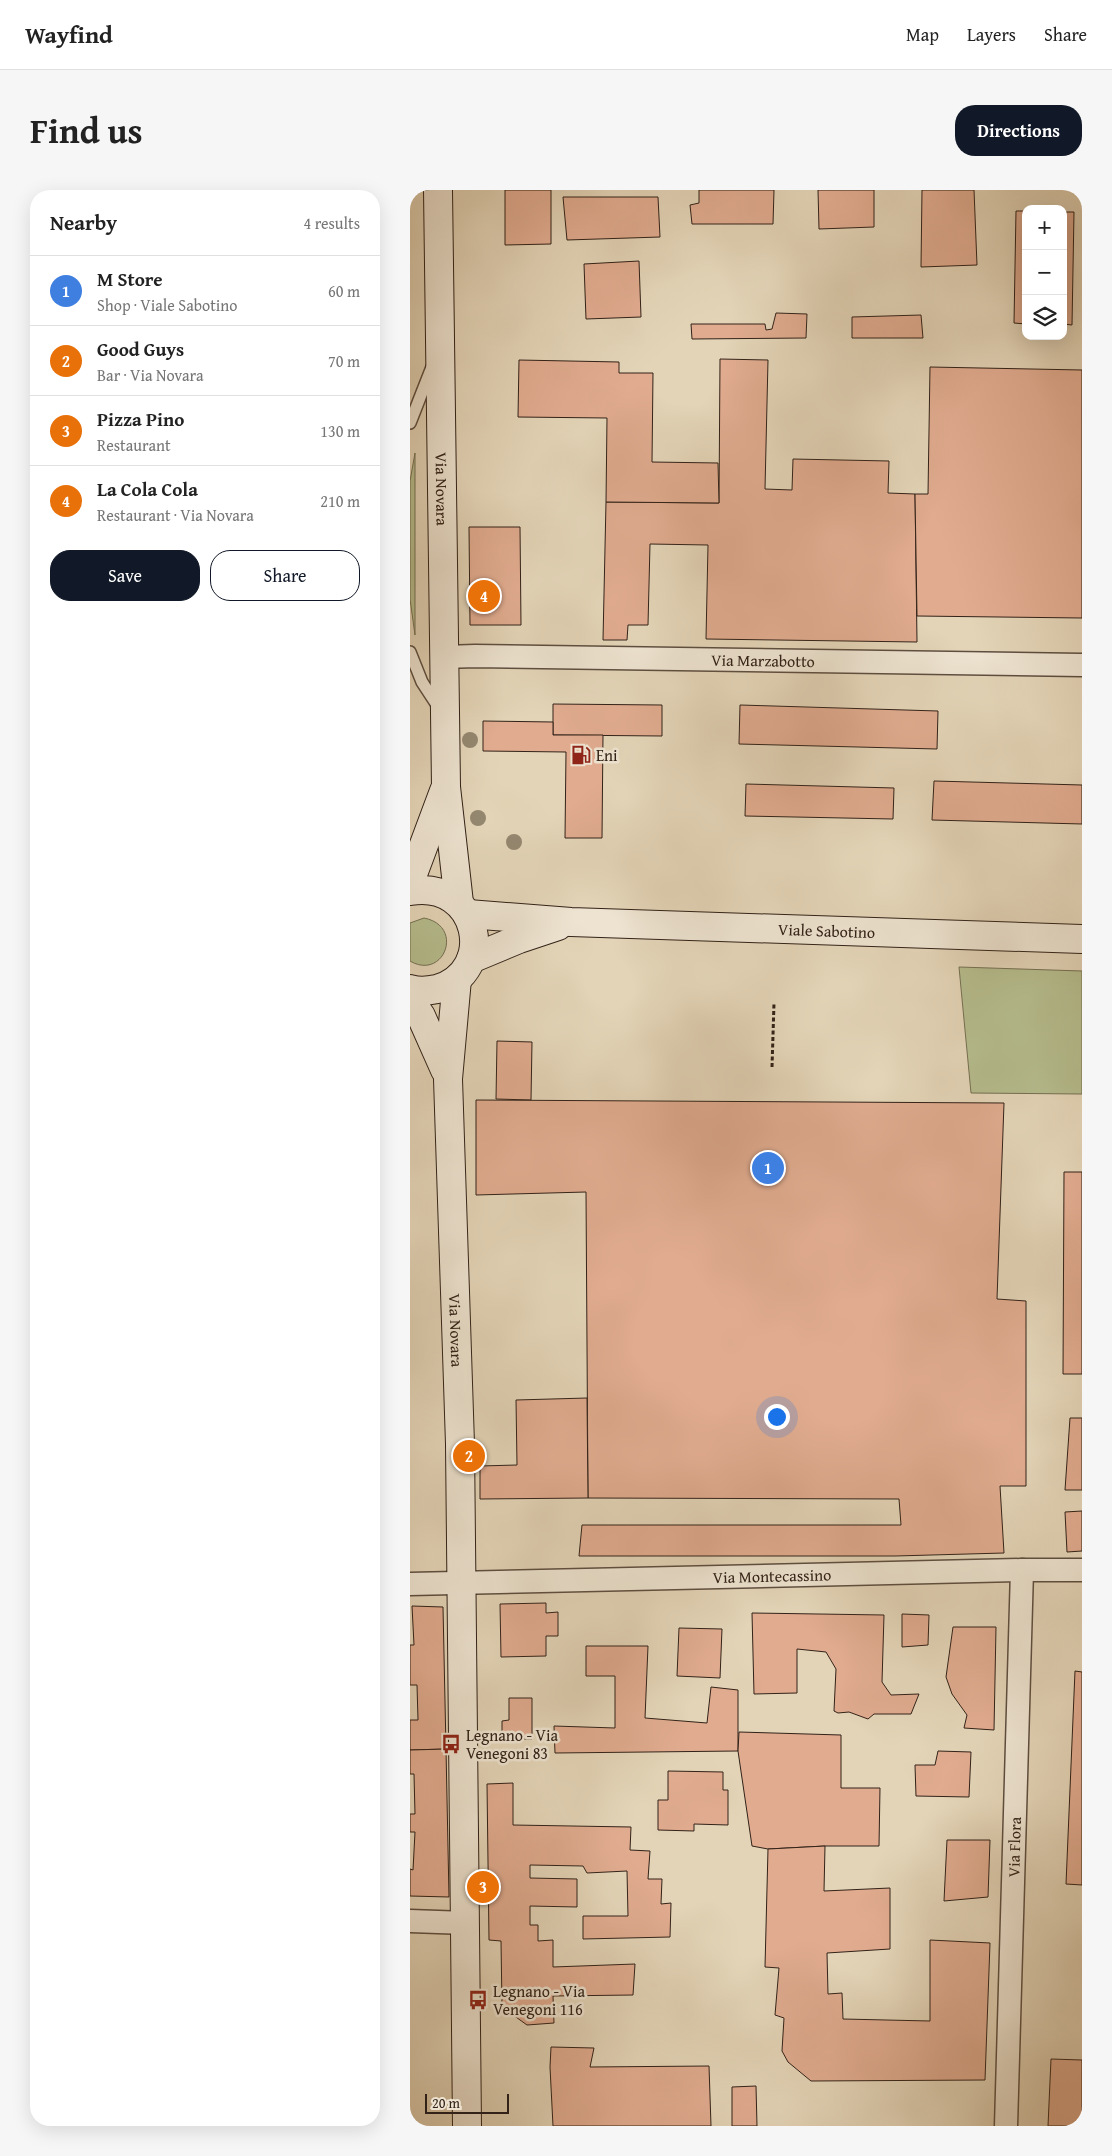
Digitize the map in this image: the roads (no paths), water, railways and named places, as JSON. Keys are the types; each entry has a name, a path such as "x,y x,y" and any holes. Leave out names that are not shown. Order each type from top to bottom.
{"street":[{"name":"Via Novara","path":"438,190 446,787 463,909 474,936 474,944 464,969 448,1079 460,1444 467,2126"},
{"name":"Via Marzabotto","path":"444,657 484,656 1082,665"},
{"name":"Via Novara","path":"410,882 446,787"},
{"path":"410,891 434,890 448,895 463,909"},
{"name":"Viale Sabotino","path":"463,909 571,922 1082,939"},
{"name":"Viale Sabotino","path":"410,989 430,991 444,987 464,969 519,939 571,922"},
{"name":"Via Novara","path":"410,1000 421,1016 432,1038 448,1079"},
{"name":"Via Flora","path":"1006,2126 1022,1570"},
{"name":"Via Montecassino","path":"410,1584 1082,1570"},
{"path":"410,1921 466,1923"}],"lane":[{"path":"410,423 441,344"},
{"path":"410,652 422,682 445,716"}],"place":[{"name":"La Cola Cola","path":"484,596"},
{"name":"Eni","path":"581,755"},
{"name":"M Store","path":"768,1168"},
{"name":"Good Guys","path":"469,1456"},
{"name":"Legnano - Via Venegoni 83","path":"451,1744"},
{"name":"Pizza Pino","path":"483,1887"},
{"name":"Legnano - Via Venegoni 116","path":"478,2000"}]}
